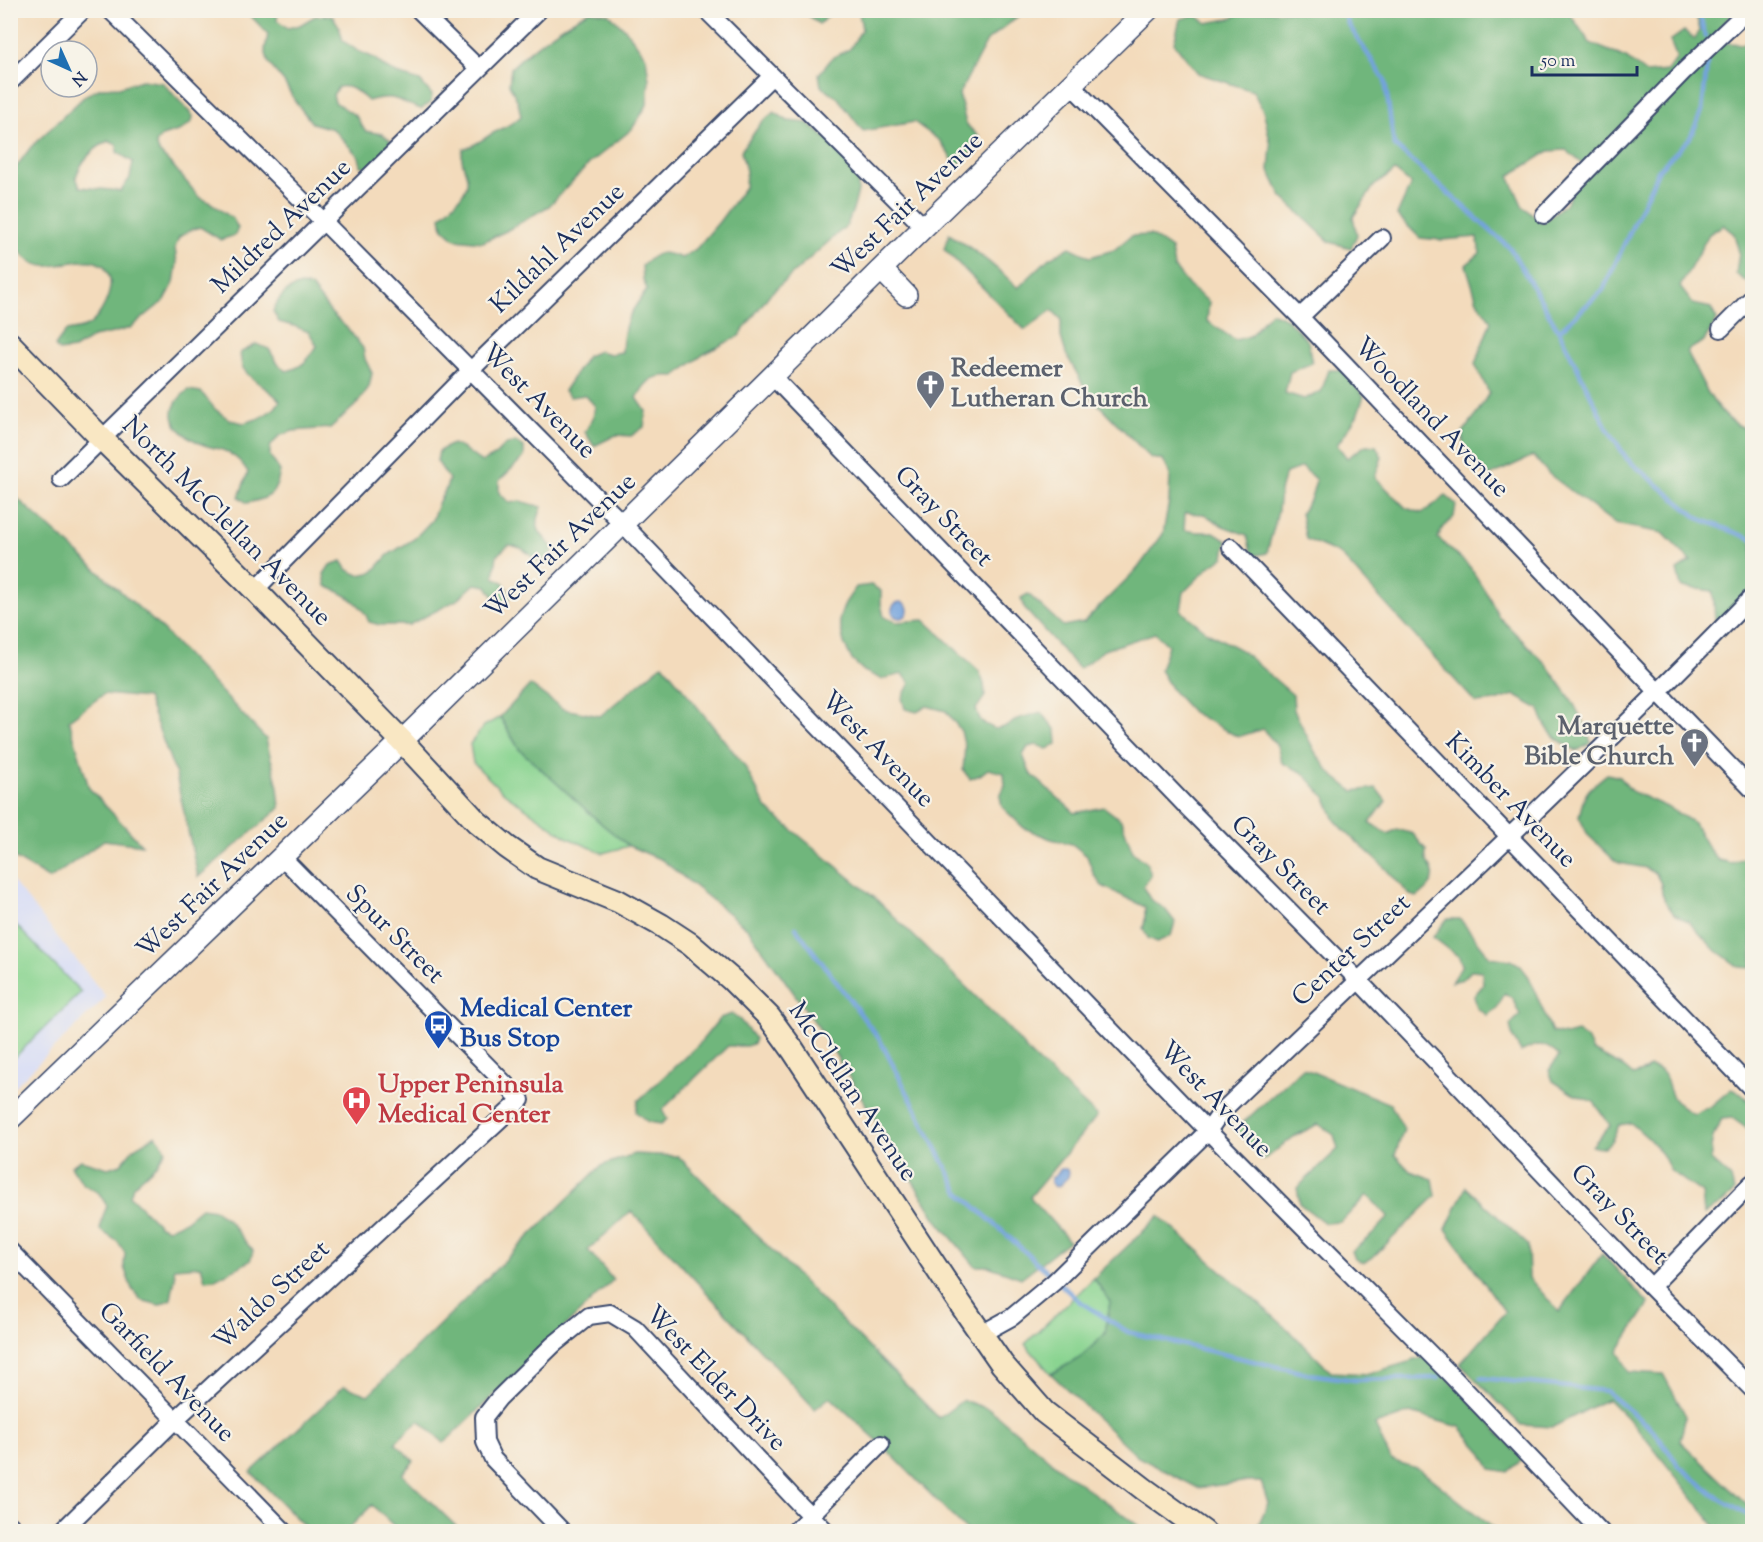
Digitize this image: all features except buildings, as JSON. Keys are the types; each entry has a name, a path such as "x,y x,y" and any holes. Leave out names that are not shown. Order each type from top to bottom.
{"main road":[{"name":"North McClellan Avenue","path":"10,344 402,741"},
{"name":"McClellan Avenue","path":"402,741 477,822 507,848 537,868 618,901 661,925 690,944 732,980 769,1017 817,1084 1002,1364 1044,1412 1204,1532"}],"street":[{"path":"10,82 83,10"},
{"name":"West Avenue","path":"110,10 623,524 1209,1131 1450,1374 1601,1532"},
{"path":"419,10 479,69"},
{"name":"Mildred Avenue","path":"61,479 539,10"},
{"path":"706,10 924,227"},
{"name":"West Fair Avenue","path":"10,1119 402,741 1148,10"},
{"path":"1544,215 1683,72 1748,10"},
{"name":"Kildahl Avenue","path":"255,590 471,370 772,76"},
{"name":"Woodland Avenue","path":"1071,85 1300,318 1752,789"},
{"path":"1300,318 1382,238"},
{"path":"882,270 906,295"},
{"path":"1721,329 1752,298"},
{"name":"Gray Street","path":"773,377 1752,1389"},
{"name":"Kimber Avenue","path":"1231,547 1752,1089"},
{"name":"Center Street","path":"981,1334 1012,1317 1054,1282 1209,1131 1222,1111 1510,838 1659,693 1752,597"},
{"name":"Spur Street","path":"282,857 521,1100"},
{"name":"Waldo Street","path":"60,1532 176,1419 521,1100"},
{"path":"1651,1287 1752,1183"},
{"name":"Garfield Avenue","path":"10,1251 285,1532"},
{"name":"West Elder Drive","path":"563,1532 493,1459 485,1442 484,1417 499,1398 553,1345 589,1316 610,1312 635,1328 827,1532"},
{"path":"794,1532 881,1444"},
{"path":"10,1526 16,1532"}],"shaded area":[{"path":"10,878 106,997 11,1090 10,1090"}],"green space":[{"path":"806,10 834,11 819,24 805,13"},
{"path":"246,11 278,11 277,20 288,28 300,25 315,16 332,15 339,26 343,41 374,58 386,68 420,81 432,95 430,103 421,109 390,98 368,101 351,88 338,87 333,95 335,102 356,116 365,131 382,134 390,140 391,146 369,168 361,166 359,157 333,129 312,123 295,101 284,82 269,64 265,50 268,34"},
{"path":"590,11 609,14 626,30 646,57 649,80 647,105 632,129 590,163 549,206 483,242 455,239 443,228 441,216 459,199 466,188 467,177 462,160 463,149 476,144 521,116 518,102 509,84 511,68 548,36"},
{"path":"855,11 1025,11 987,41 959,94 966,124 979,137 978,145 959,164 952,159 940,141 914,122 863,131 838,98 821,86 819,74 833,57 850,49 862,29 859,12"},
{"path":"1240,11 1563,11 1569,13 1590,43 1626,58 1646,73 1668,71 1677,58 1670,41 1684,31 1695,39 1700,30 1695,11 1734,11 1718,31 1725,43 1746,44 1752,53 1752,282 1750,284 1736,274 1739,252 1734,234 1723,225 1709,234 1680,287 1693,304 1711,308 1717,320 1704,341 1687,351 1698,375 1720,410 1729,419 1752,431 1752,607 1747,611 1715,621 1713,591 1681,587 1677,570 1691,561 1663,533 1615,524 1549,474 1533,456 1487,477 1463,446 1463,432 1489,393 1475,364 1491,321 1477,301 1466,265 1480,253 1477,237 1442,240 1420,238 1397,215 1411,184 1395,171 1374,186 1353,217 1357,235 1351,248 1330,242 1282,197 1269,170 1271,146 1264,113 1253,91 1198,73 1174,43 1180,19 1195,15 1207,23 1233,18","holes":["1566,150 1584,165 1567,202 1543,223 1523,207 1509,176 1549,151"]},
{"path":"142,80 163,83 193,116 192,122 181,130 162,136 156,143 159,152 199,197 233,219 238,228 235,235 221,240 200,227 179,237 175,248 177,263 174,283 165,300 130,328 93,337 74,349 59,351 55,346 66,331 86,327 98,316 107,298 110,279 104,266 94,262 82,261 41,266 24,256 11,241 11,174 31,147 82,99 99,99 99,89 119,87","holes":["108,141 117,145 117,152 133,162 130,178 121,191 80,187 76,177 88,156"]},
{"path":"774,112 788,121 807,123 839,149 858,171 858,191 847,225 769,295 739,336 704,354 675,376 656,377 648,382 637,398 646,411 644,427 631,436 616,435 594,446 585,432 593,418 595,406 585,395 570,397 564,391 587,356 599,351 610,354 622,352 628,319 647,290 642,266 660,253 682,258 696,249 745,187 746,171 741,151 761,123"},
{"path":"949,234 985,259 1018,288 1049,258 1070,247 1090,257 1114,250 1131,236 1150,235 1171,249 1174,267 1189,286 1209,302 1207,321 1235,340 1250,336 1271,312 1287,319 1308,341 1312,363 1290,372 1285,393 1304,399 1321,392 1329,370 1342,370 1364,396 1357,416 1337,445 1347,458 1366,445 1376,446 1382,457 1375,477 1406,508 1422,513 1446,496 1456,504 1454,517 1442,529 1438,538 1470,567 1499,617 1546,664 1571,699 1586,727 1591,743 1577,751 1563,743 1549,730 1539,709 1514,695 1496,701 1476,703 1340,554 1306,539 1301,513 1311,498 1316,480 1302,467 1286,473 1267,553 1252,556 1247,535 1223,526 1204,514 1185,513 1184,530 1214,532 1227,540 1224,557 1209,567 1184,592 1181,611 1207,632 1241,650 1293,695 1294,710 1315,752 1331,774 1353,791 1376,788 1386,801 1370,823 1388,834 1397,829 1413,834 1426,850 1426,859 1433,873 1433,880 1426,890 1417,897 1410,895 1347,833 1335,820 1326,798 1302,772 1282,763 1277,746 1263,729 1238,737 1192,712 1172,690 1160,670 1168,645 1155,633 1104,650 1079,669 1025,609 1021,598 1028,594 1063,626 1084,622 1138,568 1163,534 1169,501 1170,473 1163,460 1151,458 1089,395 1066,354 1061,337 1061,319 1052,310 1025,330 944,249"},
{"path":"301,285 311,287 363,348 365,359 372,373 369,387 357,404 330,428 293,431 279,436 270,447 270,456 280,471 277,485 267,497 247,503 239,497 248,472 244,466 227,452 204,445 186,435 175,422 174,407 179,398 188,390 201,392 215,409 230,420 244,423 260,418 275,408 280,401 246,373 242,366 240,353 256,344 269,349 278,364 286,371 296,368 307,359 317,346 309,332 279,322 273,311 284,294"},
{"path":"515,442 524,447 524,457 499,481 499,493 510,503 520,501 542,507 538,529 553,548 551,559 540,561 535,560 522,549 509,545 497,555 494,577 503,582 511,596 507,603 497,600 487,586 475,584 457,600 409,625 380,625 369,622 357,604 340,592 326,586 324,574 330,565 342,561 348,570 359,575 373,572 388,555 414,539 432,520 449,479 437,461 439,451 452,444 482,462 493,457 504,446"},
{"path":"10,491 159,626 266,739 278,787 280,808 198,877 176,775 147,698 104,694 69,720 89,788 142,845 104,840 50,879 11,856"},
{"path":"871,585 881,591 884,617 896,622 924,620 979,671 984,684 985,696 976,709 981,722 995,729 1041,712 1056,730 1057,744 1047,749 1037,745 1028,747 1023,755 1030,773 1075,813 1104,807 1121,820 1133,852 1147,863 1151,875 1143,887 1150,899 1165,909 1175,922 1171,936 1157,942 1148,938 1143,929 1145,907 1102,886 1094,875 1087,856 1072,844 1051,839 1024,828 1002,807 1000,796 1005,785 1004,773 988,769 970,779 963,770 965,747 961,731 946,711 927,706 917,712 905,709 902,698 910,683 903,674 881,679 864,671 852,660 844,643 839,620 845,603 856,587"},
{"path":"663,664 744,765 767,809 876,899 1008,1028 1031,1055 1097,1116 1030,1197 1069,1241 1021,1278 988,1266 975,1266 936,1219 821,1031 748,929 662,860 629,846 603,825 519,749 500,717 530,685 563,709 600,716"},
{"path":"500,717 519,749 629,846 603,853 568,838 504,793 473,763 470,744 484,726"},
{"path":"1607,774 1620,777 1631,791 1671,809 1694,823 1708,848 1718,860 1731,863 1746,857 1752,858 1752,968 1739,967 1713,948 1688,921 1674,914 1666,903 1656,874 1646,868 1619,863 1588,835 1579,817 1583,802 1591,788"},
{"path":"1447,919 1460,919 1490,957 1511,960 1520,965 1529,977 1552,1032 1566,1035 1577,1032 1587,1039 1593,1051 1625,1068 1633,1075 1650,1067 1660,1071 1665,1075 1674,1099 1694,1114 1711,1106 1731,1089 1741,1093 1752,1105 1752,1132 1732,1118 1722,1119 1714,1134 1711,1148 1711,1160 1731,1178 1734,1192 1719,1206 1704,1214 1702,1193 1671,1171 1662,1154 1631,1123 1619,1125 1610,1143 1606,1146 1598,1148 1592,1146 1610,1125 1594,1102 1573,1094 1553,1081 1549,1070 1559,1056 1554,1051 1537,1045 1521,1052 1513,1038 1510,1025 1520,1015 1513,999 1505,993 1497,1008 1487,1015 1477,1008 1474,996 1483,985 1482,971 1472,970 1463,979 1451,982 1462,965 1459,957 1433,937"},
{"path":"11,920 81,992 11,1061"},
{"path":"732,1014 740,1020 755,1039 753,1044 728,1046 662,1110 667,1119 661,1124 648,1122 636,1112 638,1101 699,1044 720,1018"},
{"path":"1303,1068 1390,1104 1404,1129 1395,1155 1410,1171 1433,1179 1436,1196 1372,1258 1363,1263 1355,1259 1352,1251 1389,1217 1367,1195 1341,1222 1325,1223 1300,1204 1297,1188 1338,1149 1334,1135 1318,1124 1295,1136 1263,1160 1236,1129"},
{"path":"156,1135 166,1150 157,1164 133,1186 130,1196 160,1226 168,1229 185,1221 201,1208 215,1210 228,1220 253,1251 250,1261 215,1279 205,1280 201,1266 174,1268 175,1278 171,1299 159,1305 141,1300 132,1289 124,1267 125,1253 117,1241 100,1230 107,1206 99,1193 83,1184 71,1166 81,1160 108,1168 121,1164 134,1148"},
{"path":"634,1154 678,1156 939,1418 963,1400 991,1410 1060,1469 1146,1531 967,1531 881,1444 830,1397 815,1409 631,1211 588,1250 613,1280 444,1443 419,1420 395,1443 414,1461 402,1474 461,1531 399,1531 372,1505 346,1531 309,1531 251,1472 344,1386 368,1395 601,1166"},
{"path":"1466,1187 1528,1245 1529,1278 1559,1312 1602,1254 1649,1304 1618,1351 1629,1372 1663,1374 1686,1416 1680,1441 1752,1510 1752,1531 1719,1531 1639,1430 1608,1399 1553,1427 1521,1425 1460,1364 1505,1312 1446,1229"},
{"path":"1159,1216 1290,1331 1331,1372 1369,1374 1428,1356 1523,1459 1508,1472 1491,1469 1481,1451 1460,1427 1410,1413 1375,1425 1391,1460 1419,1469 1497,1531 1262,1531 1257,1528 1268,1503 1261,1482 1242,1482 1198,1488 1138,1457 1051,1374 1080,1358 1105,1334 1110,1302 1094,1278"},
{"path":"1094,1278 1110,1302 1105,1334 1080,1358 1051,1374 1025,1344"}],"water":[{"path":"897,602 903,602 908,610 906,616 897,618 892,613 892,607"},
{"path":"1061,1169 1069,1172 1068,1177 1058,1187 1054,1186 1051,1179"}],"waterway":[{"path":"1345,10 1347,22 1385,81 1394,145 1510,248 1559,331 1606,426 1627,459 1698,518 1752,539"},
{"path":"1699,10 1705,37"},
{"path":"1559,331 1603,290 1659,169 1690,138 1702,111 1708,55"},
{"path":"796,928 880,1040 959,1192 1053,1277"},
{"path":"1059,1283 1079,1301 1128,1332 1309,1374 1355,1380 1439,1378"},
{"path":"1481,1378 1606,1391 1654,1431 1680,1467 1714,1495 1752,1517"}],"place":[{"name":"Redeemer Lutheran Church","path":"930,410"},
{"name":"Marquette Bible Church","path":"1695,768"},
{"name":"Medical Center Bus Stop","path":"439,1050"},
{"name":"Upper Peninsula Medical Center","path":"357,1126"}]}
